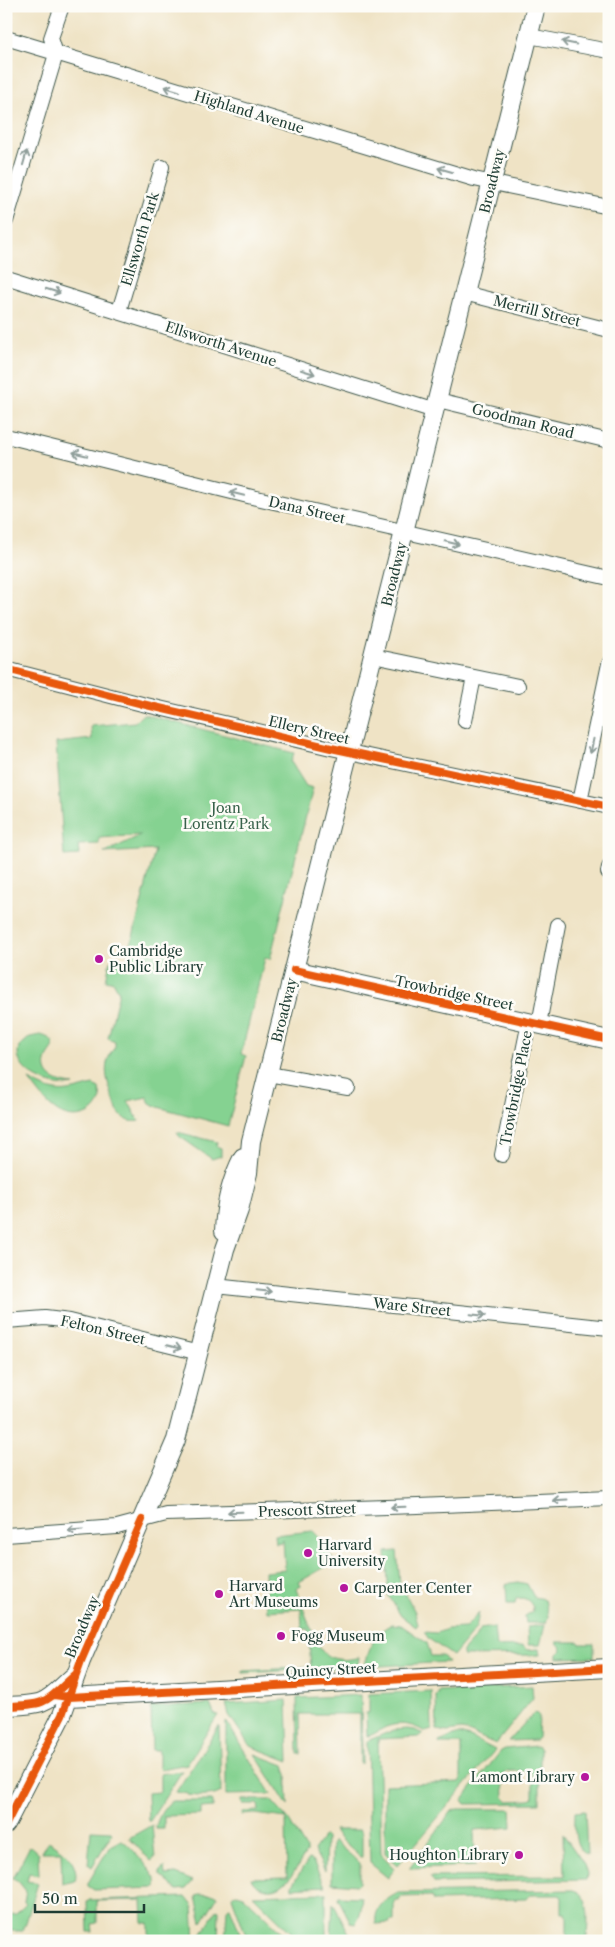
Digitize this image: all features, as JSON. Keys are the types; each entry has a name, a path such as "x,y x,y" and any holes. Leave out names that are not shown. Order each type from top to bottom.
{"main road":[{"name":"Broadway","path":"6,1824 62,1715 76,1674 176,1440 225,1249 225,1218 230,1192 237,1171 251,1141 536,6"},
{"name":"Trowbridge Street","path":"294,970 609,1040"},
{"name":"Quincy Street","path":"69,1697 609,1668"},
{"path":"6,1706 43,1703 76,1674"}],"street":[{"path":"6,221 56,54 51,38 62,6"},
{"path":"529,36 609,51"},
{"name":"Highland Avenue","path":"6,38 394,156 492,183 609,207"},
{"name":"Ellsworth Park","path":"119,312 162,167"},
{"name":"Ellsworth Avenue","path":"6,277 436,405"},
{"name":"Merrill Street","path":"464,293 609,330"},
{"name":"Goodman Road","path":"436,405 609,441"},
{"name":"Dana Street","path":"6,436 252,497 404,532 608,574"},
{"path":"373,656 518,686"},
{"path":"580,801 609,664"},
{"name":"Ellery Street","path":"6,669 142,704 349,752 609,807"},
{"path":"466,722 474,677"},
{"name":"Trowbridge Place","path":"502,1155 558,924"},
{"path":"268,1074 348,1088"},
{"name":"Ware Street","path":"215,1286 609,1328"},
{"name":"Felton Street","path":"6,1321 42,1318 70,1320 199,1353"},
{"name":"Prescott Street","path":"6,1535 117,1527 166,1514 609,1498"}],"green space":[{"name":"Joan Lorentz Park","path":"143,714 294,753 291,762 306,786 313,788 270,959 265,958 241,1054 246,1056 228,1126 158,1107 150,1103 147,1097 128,1101 139,1121 126,1120 117,1110 107,1078 107,1063 115,1047 115,1041 108,1038 119,992 114,982 106,980 110,961 126,964 155,850 104,853 141,835 99,838 99,844 78,845 79,855 64,856 56,743 92,739 91,726 135,722"},
{"path":"40,1035 50,1039 53,1043 46,1065 49,1075 62,1083 74,1085 56,1085 46,1082 36,1078 21,1065 18,1056 19,1047 30,1037"},
{"path":"29,1080 47,1089 61,1092 93,1085 99,1088 101,1098 89,1114 73,1117 65,1115 51,1107"},
{"path":"177,1132 217,1142 216,1146 221,1148 221,1156 212,1159 179,1136"},
{"path":"313,1531 323,1541 334,1562 299,1582 301,1586 296,1589 322,1651 330,1657 339,1659 359,1657 358,1665 355,1667 243,1673 243,1671 311,1667 308,1629 302,1629 301,1609 267,1611 265,1572 285,1570 283,1540 282,1542 275,1543 274,1535"},
{"path":"397,1551 400,1583 415,1612 418,1624 416,1627 401,1616 387,1593 386,1552"},
{"path":"518,1582 527,1584 534,1597 545,1599 548,1616 546,1623 526,1623 525,1616 532,1612 533,1608 527,1600 519,1598 516,1599 515,1604 507,1604 506,1584"},
{"path":"479,1613 476,1628 453,1656 429,1639 424,1632 437,1633 447,1629 465,1628"},
{"path":"392,1624 401,1625 427,1643 431,1656 443,1656 448,1662 364,1667 376,1637"},
{"path":"545,1625 540,1645 528,1645 527,1627"},
{"path":"494,1627 496,1647 523,1646 527,1650 539,1649 540,1655 463,1656 463,1651 475,1638 480,1629"},
{"path":"556,1642 594,1644 594,1657 557,1658 557,1654 562,1650"},
{"path":"532,1686 533,1698 496,1744 466,1731 447,1732 437,1730 436,1696 438,1691"},
{"path":"431,1691 432,1730 425,1732 412,1726 399,1724 386,1727 367,1736 366,1713 369,1713 369,1694"},
{"path":"361,1695 362,1763 360,1763 360,1714 300,1714 301,1754 298,1754 297,1698"},
{"path":"287,1700 289,1761 250,1746 229,1715 226,1704"},
{"path":"210,1704 214,1714 218,1715 187,1764 161,1769 159,1767 159,1750 152,1750 151,1707"},
{"path":"536,1713 539,1716 538,1738 536,1740 508,1741 533,1714"},
{"path":"226,1721 271,1794 226,1795"},
{"path":"219,1726 221,1792 205,1796 176,1792"},
{"path":"407,1729 423,1734 419,1737 378,1739 381,1854 395,1868 388,1878 370,1863 367,1741 394,1730"},
{"path":"459,1734 470,1737 495,1750 398,1865 385,1853 385,1785 461,1782 461,1744 440,1744 439,1742"},
{"path":"537,1746 540,1749 540,1803 465,1804 462,1800 501,1751","holes":["507,1771 529,1771 533,1775 533,1797 530,1800 507,1801 504,1797 503,1775"]},
{"path":"255,1754 284,1765 287,1774 288,1806"},
{"path":"182,1771 150,1821 148,1821 147,1793 160,1792 160,1774"},
{"path":"242,1800 271,1800 288,1819 306,1849 306,1853 289,1879 277,1888 271,1889 257,1886 251,1878 287,1877 286,1818 255,1814 242,1815 243,1812 259,1811 258,1804 242,1804"},
{"path":"172,1801 213,1801 213,1807 201,1808 201,1815 164,1816 164,1829 156,1829 161,1813"},
{"path":"457,1809 511,1809 512,1827 474,1830 475,1866 409,1868 452,1811"},
{"path":"585,1811 587,1855 579,1847 575,1830 575,1812"},
{"path":"152,1825 155,1858 151,1861 129,1838"},
{"path":"91,1830 111,1831 112,1833 92,1867 88,1864"},
{"path":"334,1830 360,1830 362,1834 362,1857 340,1839"},
{"path":"563,1834 584,1864 587,1874 586,1880 435,1883 430,1877 564,1876"},
{"path":"324,1836 326,1838 325,1871 314,1850"},
{"path":"121,1840 134,1851 150,1871 156,1880 156,1888 94,1890 88,1886 110,1846"},
{"path":"48,1841 64,1852 73,1862 76,1874 75,1881 62,1884 61,1852 41,1852"},
{"path":"334,1841 360,1863 360,1883 357,1885 332,1883 332,1843"},
{"path":"30,1846 38,1853 39,1875 29,1873 27,1881 38,1883 23,1931 6,1931 6,1915 16,1914 26,1904 24,1902 26,1891 13,1878"},
{"path":"309,1859 312,1860 325,1886 292,1888 292,1885"},
{"path":"164,1867 165,1875 176,1874 193,1881 186,1889 177,1890 160,1875 160,1871"},
{"path":"573,1890 584,1898 588,1911 587,1941 567,1941 567,1916 566,1913 562,1913 562,1897 559,1895 530,1895 527,1899 433,1901 431,1896 401,1897 399,1901 394,1901 394,1921 376,1924 377,1913 381,1905 398,1893"},
{"path":"326,1893 326,1941 300,1941 253,1895"},
{"path":"198,1894 216,1895 217,1897 202,1922 196,1897"},
{"path":"237,1894 244,1896 291,1941 248,1941 232,1897"},
{"path":"339,1896 361,1897 361,1911 355,1924 351,1923 338,1898"},
{"path":"186,1897 193,1906 195,1941 149,1941 149,1923 143,1923 142,1900 97,1901 97,1923 92,1924 93,1932 88,1932 87,1902 89,1900"},
{"path":"333,1903 350,1935 346,1941 331,1941"},
{"path":"229,1907 243,1941 225,1941 227,1909"},
{"path":"217,1909 219,1910 218,1941 201,1941 201,1935"}],"cycle path":[{"path":"6,669 142,704 331,748 609,807"},
{"path":"294,970 609,1040"},
{"path":"6,1824 62,1715 81,1661 142,1520"},
{"path":"54,1695 69,1697 609,1668"},
{"path":"6,1706 39,1703 58,1691 75,1675"}],"place":[{"name":"Cambridge Public Library","path":"99,959"},
{"name":"Harvard University","path":"308,1553"},
{"name":"Carpenter Center","path":"344,1588"},
{"name":"Harvard Art Museums","path":"219,1594"},
{"name":"Fogg Museum","path":"281,1636"},
{"name":"Lamont Library","path":"585,1777"},
{"name":"Houghton Library","path":"519,1855"}]}
